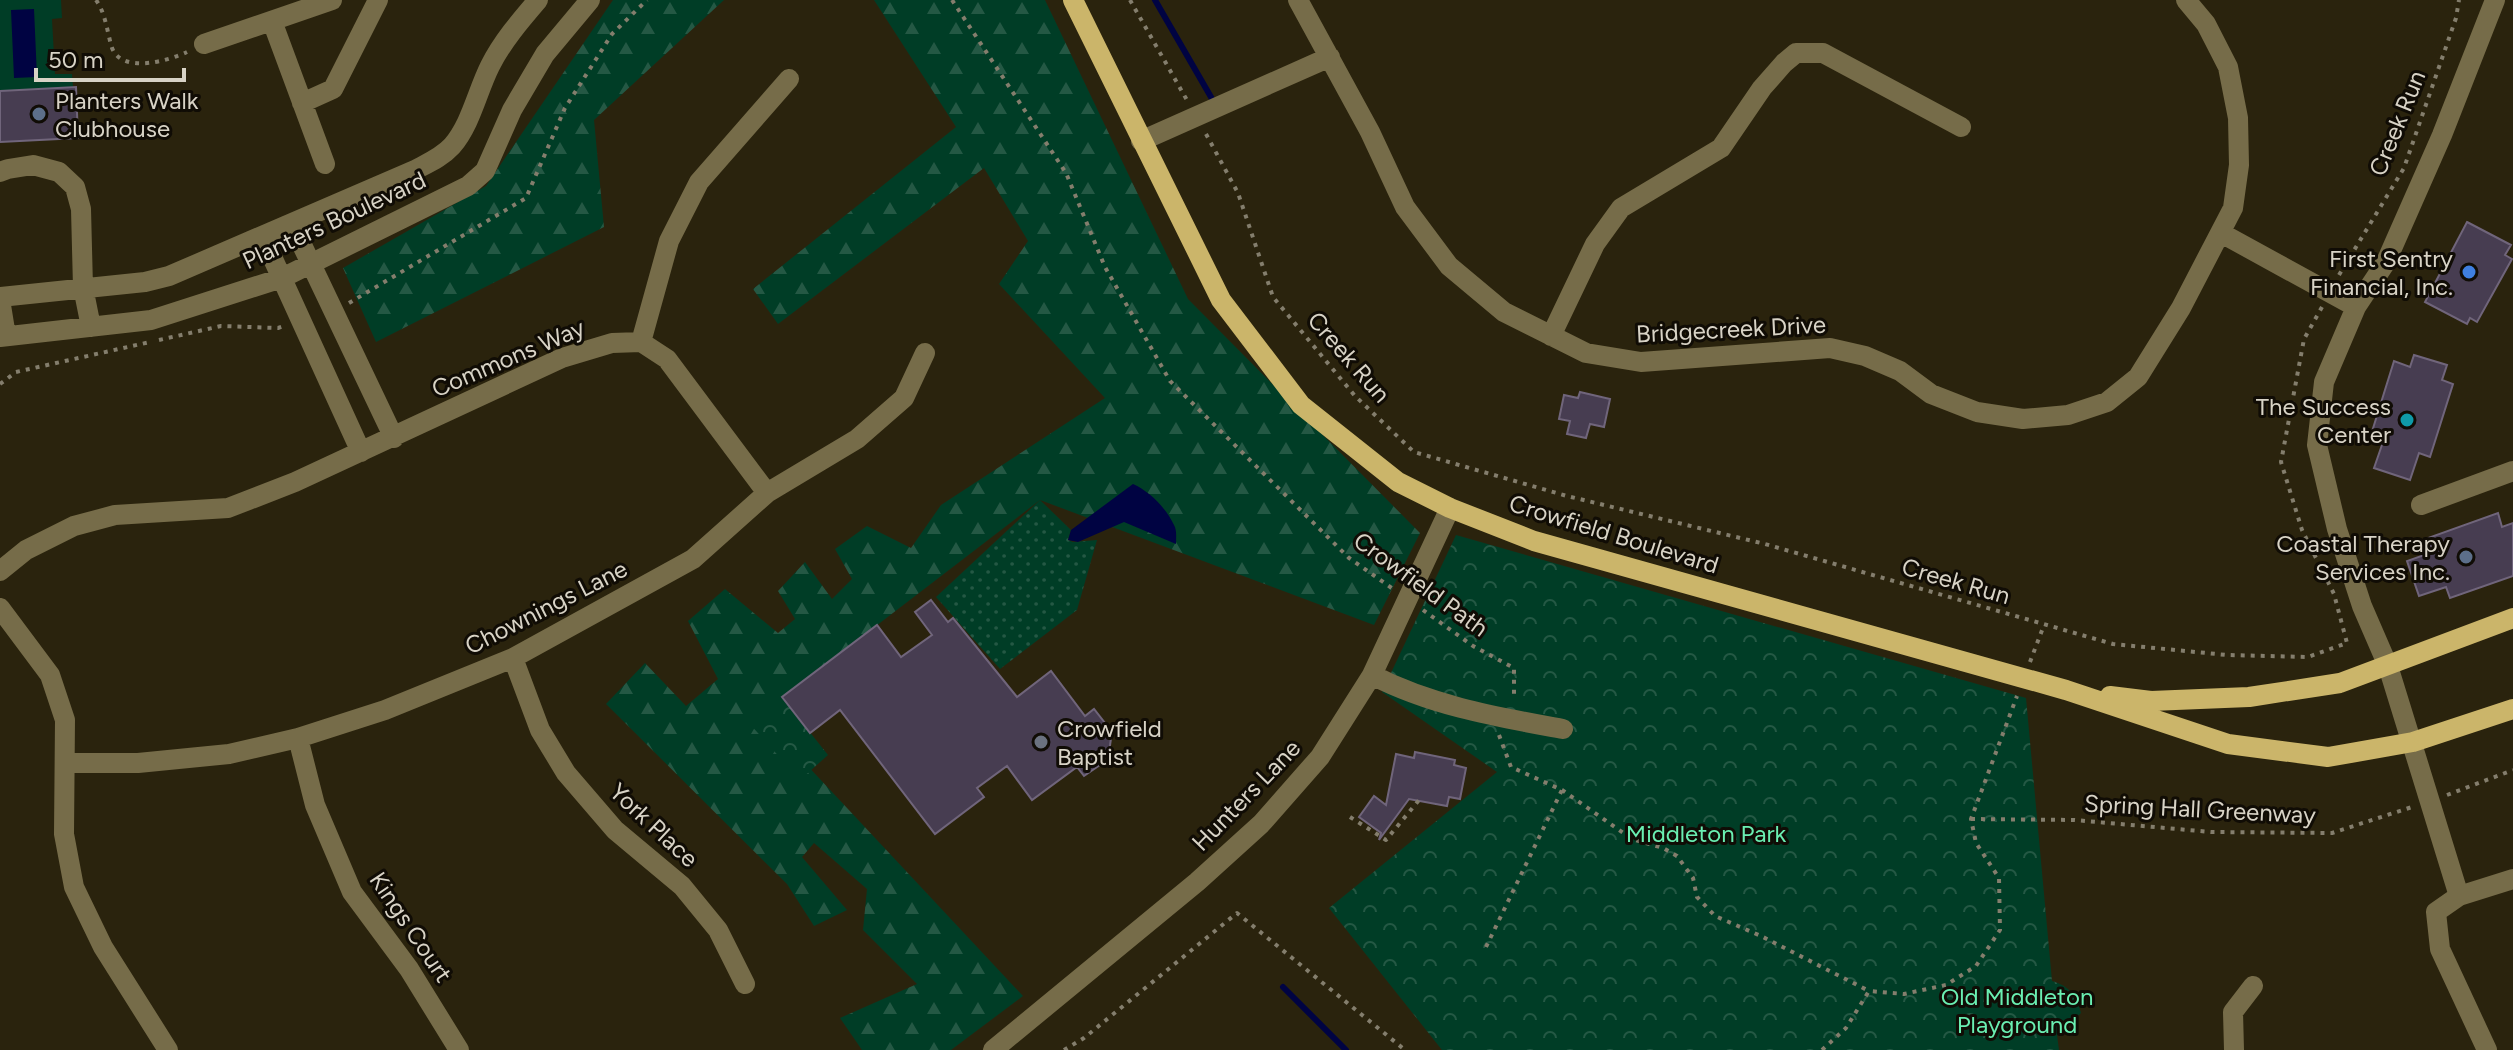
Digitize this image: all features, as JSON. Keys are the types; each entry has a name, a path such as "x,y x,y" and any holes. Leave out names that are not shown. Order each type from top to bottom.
{"main road":[{"name":"Crowfield Boulevard","path":"1073,0 1221,300 1301,405 1398,482 1450,508 1534,541 2066,690 2228,744 2328,757 2413,742 2513,709"},
{"name":"Crowfield Boulevard","path":"2066,690 2151,701 2249,697 2340,683 2513,618"}],"street":[{"path":"204,44 332,0"},
{"path":"302,103 333,89 378,0"},
{"name":"Planters Boulevard","path":"0,298 145,282 169,276 415,170 440,156 453,144 491,65 512,31 538,0"},
{"name":"Planters Boulevard","path":"3,336 151,320 282,278 468,186 485,171 512,110 545,54 590,0"},
{"name":"Bridgecreek Drive","path":"1298,0 1370,132 1405,207 1449,266 1504,312 1586,353 1641,362 1830,348 1865,356 1900,371 1931,394 1977,412 2023,419 2068,415 2107,402 2138,377 2181,308 2233,208 2239,165 2238,118 2228,67 2206,24 2186,0"},
{"path":"2459,896 2388,666 2362,606 2341,542 2317,445 2324,382 2356,307 2386,262 2442,135 2495,0"},
{"path":"272,21 325,164"},
{"path":"1551,336 1595,244 1621,208 1721,148 1762,88 1796,53 1823,53 1961,127"},
{"path":"1141,141 1330,57"},
{"path":"767,493 667,359 641,342 669,241 699,182 789,79"},
{"path":"0,172 33,165 59,172 75,187 81,209 83,287 91,327"},
{"path":"292,224 394,438"},
{"path":"2221,233 2356,307"},
{"path":"263,237 361,452"},
{"path":"0,298 3,336"},
{"name":"Commons Way","path":"0,571 26,550 74,526 115,515 228,508 394,438 562,358 612,343 641,342"},
{"name":"Chownings Lane","path":"66,763 138,763 229,754 298,738 385,710 513,658 693,559 767,493 857,439 904,398 925,353"},
{"path":"2421,505 2513,471"},
{"name":"Hunters Lane","path":"993,1050 1197,882 1261,824 1320,757 1372,675 1450,508"},
{"path":"0,608 50,675 65,720 64,834 74,887 103,947 168,1050"},
{"name":"York Place","path":"513,658 540,730 566,773 615,830 682,886 718,930 745,984"},
{"path":"1372,675 1419,697 1563,729"},
{"name":"Kings Court","path":"298,738 315,805 352,892 409,969 459,1050"},
{"path":"2487,1050 2440,949 2436,912 2459,896 2513,879"},
{"path":"2234,1050 2233,1012 2253,986"}],"path":[{"path":"96,0 102,9 113,50 119,58 133,63 152,62 181,55 204,44"},
{"name":"Crowfield Path","path":"952,0 1066,173 1105,267 1170,381 1349,558 1473,646 1514,668 1514,701 1495,716"},
{"name":"Creek Run","path":"1130,0 1238,193 1273,297 1355,396 1414,452 1567,496 1765,544 2113,644 2227,655 2308,657 2347,643 2334,594 2302,530 2281,462 2304,339 2359,238 2404,168 2456,18 2459,0"},
{"path":"1495,716 1511,767 1562,790 1593,809 1624,835 1677,856 1693,878 1697,897 1715,916 1869,991 1904,994 1946,985 1976,966 2000,930 1999,878 1976,843 1971,819 2044,625"},
{"name":"Spring Hall Greenway","path":"1971,819 2074,820 2211,832 2332,833 2513,770"},
{"path":"1486,947 1562,790"},
{"path":"1350,817 1386,840 1419,800"},
{"path":"1064,1050 1084,1038 1237,913 1405,1050"},
{"path":"1822,1050 1846,1028 1869,991"}],"green space":[{"path":"0,0 61,0 62,18 52,19 55,74 72,74 73,87 0,91"},
{"path":"613,0 724,0 594,120 604,227 376,342 343,268 486,186"},
{"path":"874,0 1045,0 1188,299 1420,533 1374,625 1040,500 760,715 1023,996 951,1050 862,1050 840,1018 917,984 863,930 867,889 814,843 802,857 847,910 814,926 787,884 606,704 645,663 686,706 718,679 688,621 725,589 778,633 795,619 778,591 805,562 832,599 852,579 835,549 867,526 911,548 941,505 1105,398 999,284 1028,241 984,168 778,324 753,289 956,127"},
{"path":"1040,500 1071,530 1068,540 1097,540 1077,610 1000,669 936,597"},
{"name":"Middleton Park","path":"1456,535 2026,698 2052,981 2072,993 2081,1013 2057,1035 2059,1050 1442,1050 1329,908 1497,772 1382,692"},
{"path":"782,697 828,755 800,780 748,722"}],"shaded area":[{"path":"34,9 37,77 14,78 11,10"},
{"path":"1133,484 1151,496 1166,512 1175,527 1176,544 1124,522 1078,542 1068,540 1071,530"}],"building":[{"name":"Planters Walk Clubhouse","path":"76,87 78,138 0,142 0,91"},
{"name":"First Sentry Financial, Inc.","path":"2467,222 2511,245 2505,255 2512,259 2477,322 2470,318 2467,324 2425,302"},
{"name":"The Success Center","path":"2414,355 2447,365 2442,380 2453,384 2430,457 2419,453 2410,480 2374,468 2383,442 2370,438 2394,361 2410,367"},
{"path":"1580,392 1610,399 1604,427 1590,424 1586,438 1567,434 1570,421 1559,419 1564,395 1578,398"},
{"name":"Coastal Therapy Services Inc.","path":"2498,513 2502,527 2513,523 2513,576 2450,598 2446,587 2419,596 2407,561 2433,552 2428,538"},
{"path":"931,600 948,622 953,618 1017,697 1051,671 1085,716 1094,709 1112,732 1109,752 1104,751 1103,763 1084,776 1077,767 1032,800 1007,766 977,788 984,797 935,834 840,710 810,733 782,697 877,625 901,657 932,635 915,612"},
{"path":"1415,752 1455,760 1454,765 1466,768 1460,799 1449,797 1447,806 1409,799 1379,840 1381,833 1359,817 1374,796 1386,805 1396,754 1414,758"}],"waterway":[{"path":"1155,0 1215,104"},
{"path":"1283,987 1346,1050"}],"place":[{"name":"Planters Walk Clubhouse","path":"39,114"},
{"name":"First Sentry Financial, Inc.","path":"2469,272"},
{"name":"The Success Center","path":"2407,420"},
{"name":"Coastal Therapy Services Inc.","path":"2466,557"},
{"name":"Crowfield Baptist","path":"1041,742"}],"park label":[{"name":"Old Middleton Playground","path":"2017,1010"}]}
